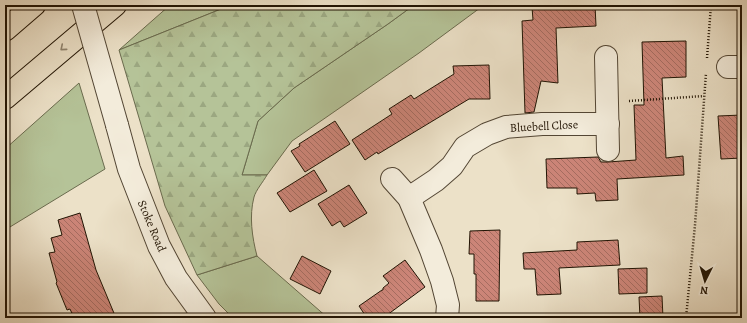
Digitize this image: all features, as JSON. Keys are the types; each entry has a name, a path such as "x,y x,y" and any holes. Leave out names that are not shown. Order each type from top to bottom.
{"highway":[{"path":"5,30 34,5"},
{"path":"5,98 115,5"}],"street":[{"name":"Stoke Road","path":"83,5 129,169 159,246 176,278 205,318"},
{"path":"606,57 608,150"},
{"name":"Bluebell Close","path":"409,198 436,180 452,166 464,147 487,134 506,127 542,124 608,124"},
{"path":"392,179 409,198 442,281 448,304 447,318"}],"path":[{"path":"707,61 711,5"},
{"path":"686,318 696,225 706,69"},
{"path":"607,102 704,96"}],"green space":[{"path":"170,5 231,5 119,50"},
{"path":"231,5 414,5 294,88 258,121 242,175 267,175 256,192 252,204 252,226 257,256 197,275 165,206 119,50"},
{"path":"414,5 484,5 419,53 292,141 267,175 242,175 258,121 294,88"},
{"path":"79,83 105,169 5,230 5,149"},
{"path":"257,256 328,318 233,318 219,304 197,275"}],"building":[{"path":"595,5 596,26 556,28 558,83 541,81 534,112 525,113 522,21 533,20 532,7"},
{"path":"686,41 686,77 662,78 666,158 683,156 684,175 617,179 618,200 596,201 595,193 577,194 577,188 547,188 546,159 598,157 601,162 636,160 634,105 644,105 642,42"},
{"path":"489,65 490,99 469,99 378,154 377,152 365,160 352,140 392,114 389,109 411,95 414,99 454,74 453,66"},
{"path":"742,115 742,158 721,159 718,116"},
{"path":"335,121 350,144 305,172 291,151 300,146 299,144"},
{"path":"314,170 327,191 290,212 277,193"},
{"path":"349,185 367,213 344,227 340,221 332,226 318,204"},
{"path":"80,213 96,270 116,318 74,318 70,309 67,310 56,283 57,282 49,253 55,252 51,238 62,235 58,220"},
{"path":"500,230 499,301 476,301 474,254 469,254 470,231"},
{"path":"618,240 620,265 559,268 561,294 537,295 535,269 524,269 523,253 577,250 577,242"},
{"path":"302,256 331,271 320,294 290,279"},
{"path":"405,260 425,287 383,318 367,318 359,306 383,290 383,288 389,283 383,276"},
{"path":"647,268 647,293 619,294 618,269"},
{"path":"662,296 663,318 640,318 639,297"}]}
